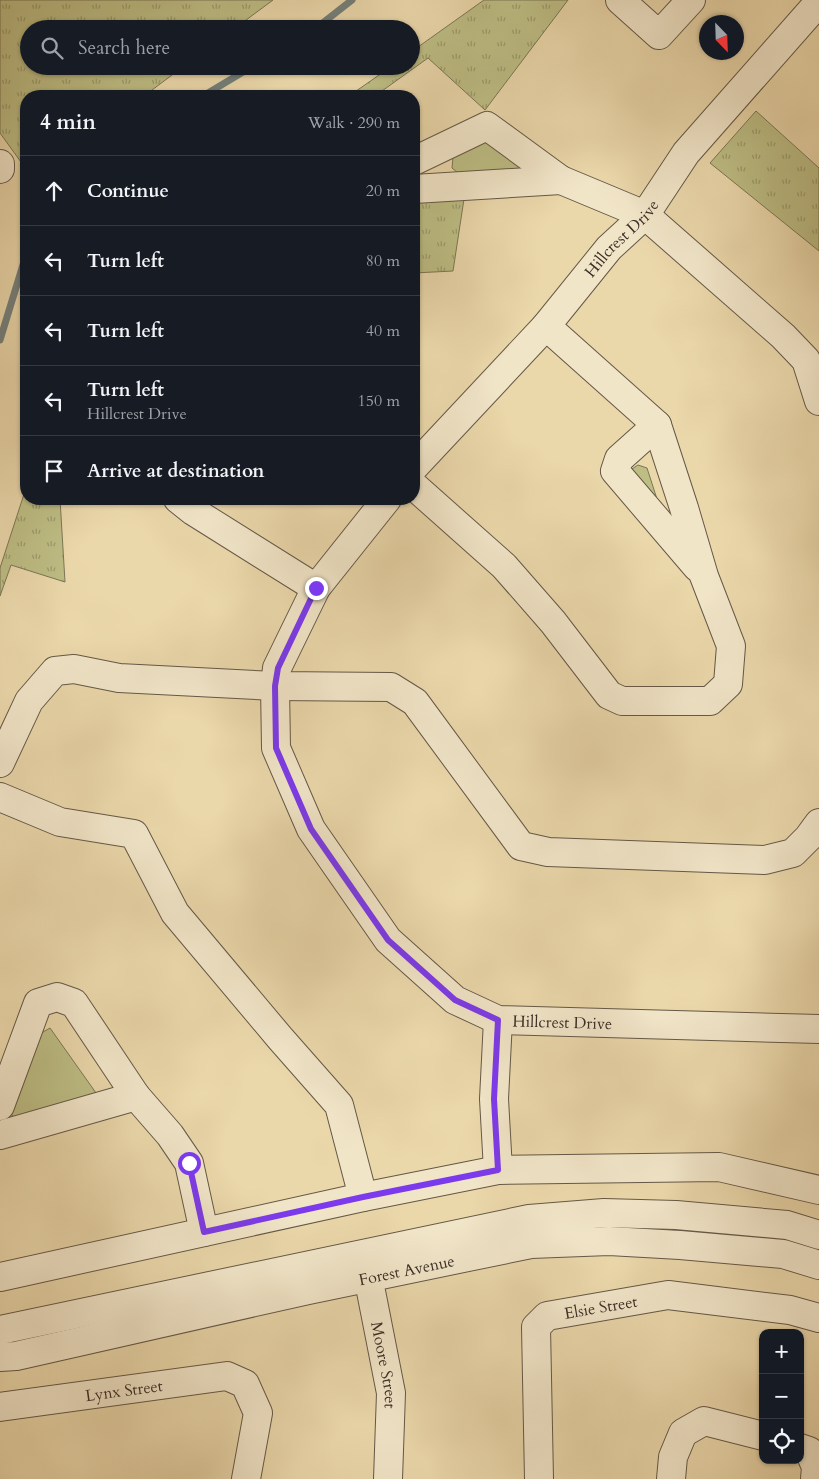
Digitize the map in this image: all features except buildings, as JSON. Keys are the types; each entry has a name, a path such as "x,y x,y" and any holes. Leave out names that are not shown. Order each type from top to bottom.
{"street":[{"path":"620,0 659,35 692,0"},
{"name":"Hillcrest Drive","path":"420,461 546,326 609,248 645,215 686,153 819,2"},
{"path":"420,158 487,126 561,180 645,215 783,336 806,360 819,401"},
{"path":"0,164 0,169"},
{"path":"420,189 561,180"},
{"path":"420,491 504,566 553,622 609,694 622,701 710,701 728,684 731,646 704,576 657,425 546,326"},
{"path":"657,425 619,459 615,471 704,576"},
{"path":"186,505 316,588"},
{"name":"Hillcrest Drive","path":"382,505 316,588 278,668 275,686 276,748 311,829 388,940 455,1000 498,1020 819,1029"},
{"path":"0,763 29,701 55,671 74,669 119,678 275,686 391,688 415,702 521,846 548,852 765,860 793,853 808,838 819,823"},
{"path":"0,797 60,822 134,834 175,914 280,1038 340,1105 363,1197"},
{"path":"0,1106 38,1003 57,997 74,1003 136,1096 170,1135 189,1163 204,1232"},
{"path":"498,1020 494,1099 498,1170"},
{"path":"0,1135 136,1096"},
{"path":"0,1277 363,1197 498,1170 719,1167 819,1190"},
{"name":"Forest Avenue","path":"0,1357 16,1356 308,1290 366,1266 529,1219 604,1213 676,1215 787,1225 819,1235"},
{"name":"Forest Avenue","path":"0,1330 366,1266 531,1244 609,1241 680,1245 783,1254 819,1265"},
{"name":"Moore Street","path":"366,1266 391,1393 388,1479"},
{"name":"Elsie Street","path":"539,1479 536,1327 547,1316 668,1295 790,1310 819,1318"},
{"name":"Lynx Street","path":"0,1407 228,1376 245,1384 258,1413 246,1479"},
{"path":"671,1479 673,1457 683,1433 704,1421 759,1435"},
{"path":"804,1449 810,1451 816,1467 815,1479"}],"green space":[{"path":"0,0 273,0 246,20 20,20 20,75 172,75 152,90 20,90 20,161 0,133"},
{"path":"484,0 568,0 485,110 428,58 420,64 420,46"},
{"path":"379,75 404,75 383,90 358,90"},
{"path":"756,111 819,168 819,251 710,163"},
{"path":"484,133 533,173 463,177 452,168 453,157"},
{"path":"420,199 464,199 453,271 420,273"},
{"path":"638,465 647,468 667,530 626,473"},
{"path":"20,505 60,505 65,582 11,565 0,596 0,568"},
{"path":"50,1028 101,1100 15,1121 11,1113 38,1035"}],"waterway":[{"path":"326,20 352,0"},
{"path":"213,90 238,75"},
{"path":"0,340 20,275"}],"route":[{"path":"189,1163 204,1232 498,1170 494,1099 498,1020 455,1000 388,940 311,829 276,748 275,686 278,668 316,588"}]}
